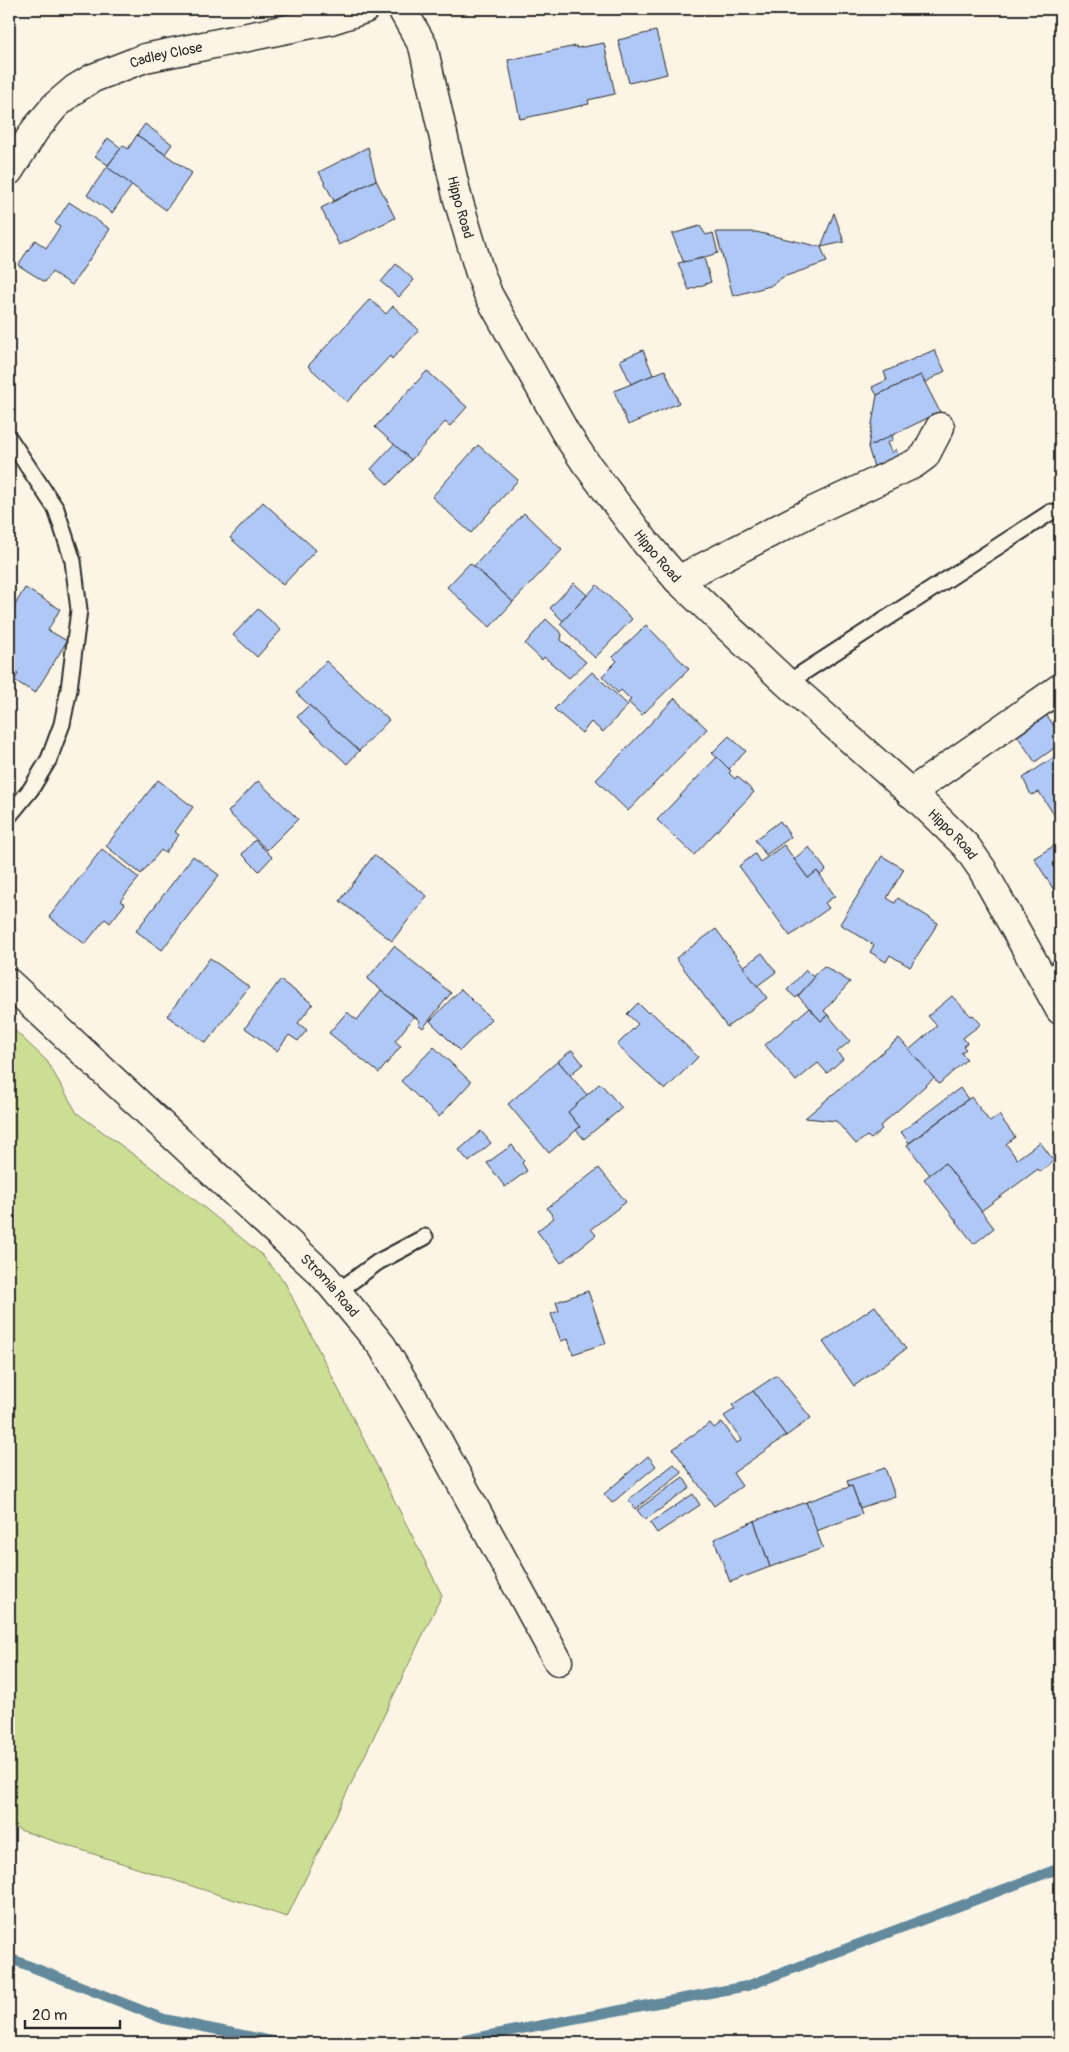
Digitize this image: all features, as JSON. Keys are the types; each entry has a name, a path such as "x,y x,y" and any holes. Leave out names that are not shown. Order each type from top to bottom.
{"street":[{"name":"Cadley Close","path":"9,171 35,130 55,106 75,89 93,78 145,58 331,20 365,9"},
{"name":"Hippo Road","path":"402,9 423,46 458,196 478,270 492,303 565,432 585,462 646,543 678,580 787,683 949,828 966,846 1052,973 1060,1010"},
{"path":"678,580 813,510 914,464 925,456 940,427"},
{"path":"910,793 1060,688"},
{"name":"Stromia Road","path":"9,983 324,1274 382,1346 422,1412 558,1661"}],"lane":[{"path":"9,438 56,509 73,561 79,610 69,689 62,724 49,759 31,789 9,816"},
{"path":"787,683 1051,512"},
{"path":"337,1292 378,1262 425,1236"}],"green space":[{"path":"9,1025 47,1061 77,1113 190,1196 261,1254 284,1281 442,1595 287,1917 9,1825"}],"building":[{"path":"578,9 618,9 579,15"},
{"path":"656,31 667,74 629,83 618,40"},
{"path":"604,43 615,94 588,100 589,104 520,119 508,60 576,46 577,48"},
{"path":"145,124 172,144 165,154 137,135"},
{"path":"137,135 192,173 166,210 107,167 123,145 128,149"},
{"path":"108,138 121,148 108,165 95,156"},
{"path":"368,147 376,180 334,201 319,172"},
{"path":"107,167 132,185 112,213 87,195"},
{"path":"376,180 395,218 339,245 321,208"},
{"path":"69,202 110,229 72,285 52,272 45,282 18,265 35,240 46,248 60,227 55,223"},
{"path":"834,213 844,242 821,247"},
{"path":"700,226 706,235 713,233 718,253 684,263 672,234"},
{"path":"716,232 756,232 821,247 827,262 783,277 770,286 733,296"},
{"path":"704,258 711,282 689,290 678,263"},
{"path":"396,264 414,280 399,297 381,282"},
{"path":"370,299 386,314 393,306 419,330 392,359 390,356 347,402 308,366"},
{"path":"643,350 653,375 631,384 620,360"},
{"path":"934,350 945,371 924,383 921,375 877,395 872,387 887,380 884,372"},
{"path":"665,370 679,403 628,425 614,391"},
{"path":"427,371 467,407 450,426 445,422 411,460 375,427"},
{"path":"921,375 940,412 868,447 877,395"},
{"path":"892,435 893,440 887,443 892,453 896,449 900,460 876,474 868,447"},
{"path":"394,444 411,460 388,485 371,469"},
{"path":"478,445 518,480 471,533 432,497"},
{"path":"263,502 316,550 283,585 230,538"},
{"path":"524,513 562,550 513,602 474,566"},
{"path":"470,563 513,602 490,627 447,587"},
{"path":"574,583 587,595 563,621 550,608"},
{"path":"597,585 632,619 595,658 560,624"},
{"path":"25,588 60,609 48,630 67,641 35,693 14,680 18,674 9,668 9,615"},
{"path":"258,609 281,630 257,657 233,635"},
{"path":"546,619 562,634 561,640 586,662 569,678 544,657 542,660 525,644"},
{"path":"646,625 689,669 642,715 628,702 631,700 621,690 618,693 602,676 617,661 613,657"},
{"path":"326,661 389,720 359,751 296,693"},
{"path":"592,672 628,705 603,732 591,722 582,733 554,709"},
{"path":"675,698 707,729 628,811 596,780"},
{"path":"309,705 359,751 347,764 297,717"},
{"path":"1045,713 1060,734 1060,744 1035,762 1016,734"},
{"path":"729,736 746,751 729,769 712,753"},
{"path":"1060,753 1060,817 1057,819 1039,792 1031,795 1023,778"},
{"path":"717,757 731,771 729,773 735,779 737,776 754,792 694,855 657,820"},
{"path":"158,780 193,807 175,832 179,835 165,853 161,850 141,874 106,846"},
{"path":"258,781 298,819 267,850 228,812"},
{"path":"780,821 791,837 766,855 755,840"},
{"path":"255,840 272,857 259,871 242,854"},
{"path":"1060,842 1060,900 1034,858"},
{"path":"784,845 808,878 817,871 835,896 825,903 829,908 790,936 739,866 755,854 760,862"},
{"path":"809,847 826,870 820,875 817,871 808,878 794,859"},
{"path":"102,849 139,878 120,901 125,904 110,923 105,919 85,944 49,917"},
{"path":"374,855 427,896 392,941 340,901"},
{"path":"193,856 219,875 162,950 136,931"},
{"path":"882,856 904,869 887,898 895,903 898,898 938,923 910,967 890,955 886,962 870,952 874,945 840,924"},
{"path":"716,929 767,998 727,1027 676,958"},
{"path":"394,946 451,993 423,1028 418,1024 420,1021 367,979"},
{"path":"762,953 776,972 757,986 743,967"},
{"path":"210,958 249,987 206,1043 167,1016"},
{"path":"824,966 850,982 824,1011 828,1015 821,1021 798,996 814,978 813,976"},
{"path":"806,970 814,978 796,998 787,990"},
{"path":"280,980 313,1004 298,1023 307,1030 298,1041 289,1035 277,1051 245,1028"},
{"path":"461,989 491,1019 460,1051 430,1021"},
{"path":"381,990 414,1017 395,1041 401,1046 379,1073 329,1033 347,1012 357,1020"},
{"path":"952,996 981,1024 963,1038 967,1043 963,1046 966,1049 961,1053 967,1059 939,1084 909,1050 937,1026 928,1016"},
{"path":"638,1003 648,1013 650,1011 698,1057 665,1090 617,1045 638,1024 627,1014"},
{"path":"809,1008 821,1021 828,1015 850,1041 837,1052 843,1059 827,1073 818,1063 796,1081 765,1045"},
{"path":"899,1038 934,1078 880,1126 882,1129 871,1139 867,1136 856,1144 836,1121 805,1118"},
{"path":"434,1047 471,1082 439,1117 401,1081"},
{"path":"572,1050 583,1064 570,1075 558,1061"},
{"path":"558,1061 588,1096 568,1112 580,1127 549,1153 508,1104"},
{"path":"600,1083 622,1108 584,1139 576,1130 580,1127 568,1112"},
{"path":"960,1088 968,1099 909,1143 901,1132"},
{"path":"971,1097 990,1122 999,1115 1015,1137 1006,1144 1017,1159 1040,1142 1054,1161 1040,1172 1038,1169 981,1211 945,1163 930,1175 907,1145"},
{"path":"481,1131 491,1143 469,1162 459,1150"},
{"path":"512,1145 524,1161 522,1163 527,1171 505,1187 487,1163"},
{"path":"945,1163 994,1228 974,1244 924,1179"},
{"path":"599,1168 626,1202 591,1229 596,1235 561,1263 537,1231 554,1218 547,1208"},
{"path":"588,1291 606,1343 573,1354 568,1339 561,1341 551,1314 559,1311 556,1302"},
{"path":"875,1306 906,1349 854,1386 823,1342"},
{"path":"777,1375 811,1418 786,1436 753,1391"},
{"path":"753,1391 786,1436 733,1473 742,1486 714,1506 673,1449 710,1423 714,1428 722,1422 737,1443 742,1440 724,1416 735,1409 732,1405"},
{"path":"648,1456 656,1466 612,1503 604,1494"},
{"path":"674,1464 682,1473 635,1509 628,1500"},
{"path":"885,1468 895,1496 860,1508 852,1486 849,1487 847,1481"},
{"path":"683,1477 690,1488 645,1520 637,1510"},
{"path":"852,1486 862,1514 816,1531 806,1502"},
{"path":"693,1494 700,1505 657,1533 650,1523"},
{"path":"806,1502 823,1548 770,1567 754,1521"},
{"path":"754,1521 770,1567 730,1582 714,1539"}],"waterway":[{"path":"448,2043 747,1986 1060,1868"},
{"path":"9,1958 164,2019 282,2043"}]}
